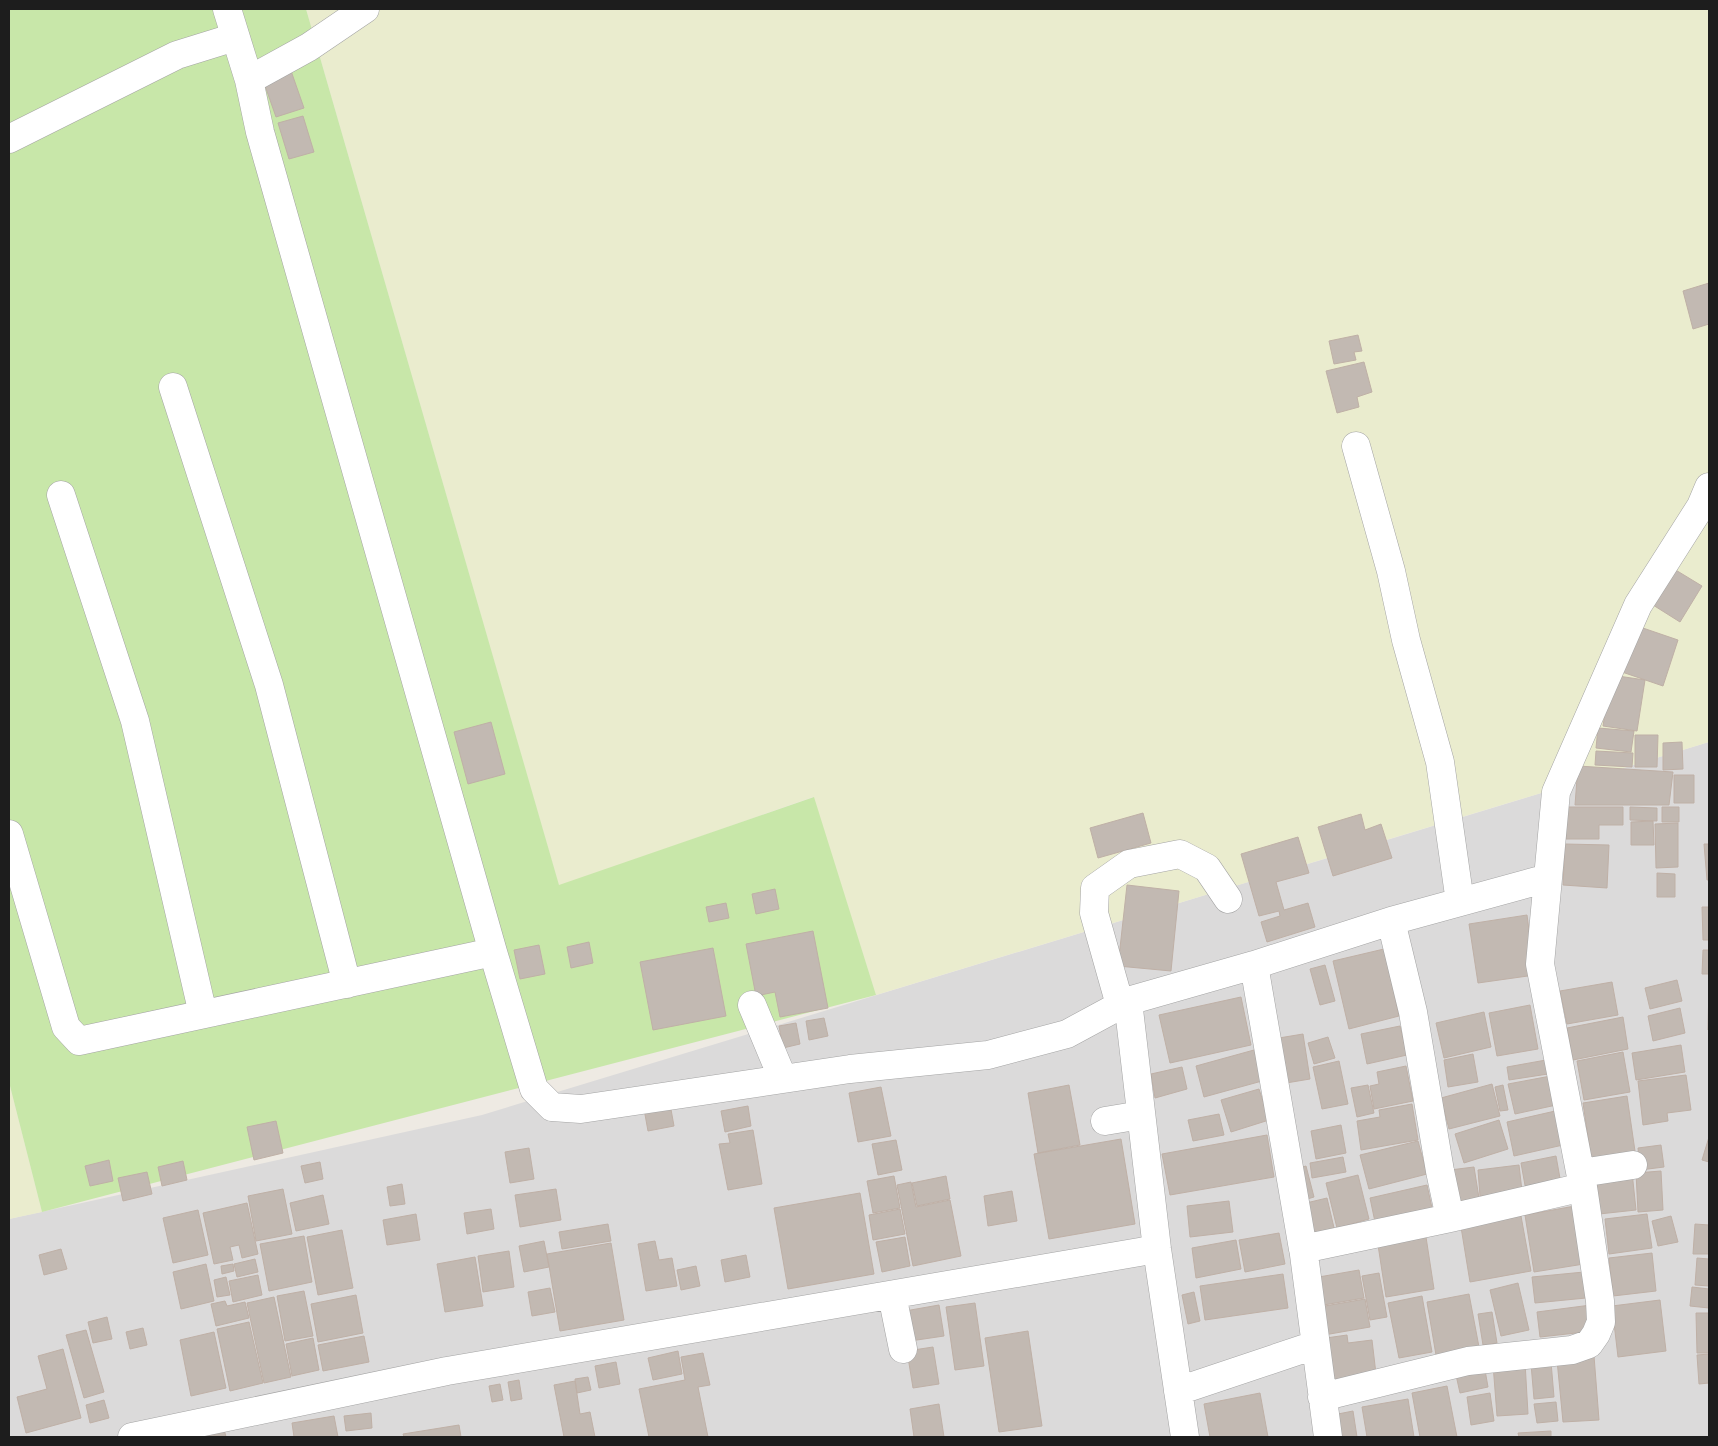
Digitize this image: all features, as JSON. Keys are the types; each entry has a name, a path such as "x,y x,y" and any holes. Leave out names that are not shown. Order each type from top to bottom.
{"street":[{"path":"227,9 249,80 263,141 493,952 534,1089 552,1107 581,1109 850,1069 988,1055 1066,1034 1124,1003 1254,965 1391,921 1548,878"},
{"path":"249,80 308,47 366,9"},
{"path":"9,139 177,55 235,37"},
{"path":"173,387 269,685 347,984"},
{"path":"1356,446 1391,571 1406,640 1440,762 1460,902"},
{"path":"1322,1396 1468,1361 1572,1350 1589,1344 1596,1334 1601,1322 1600,1301 1582,1180 1540,964 1556,792 1638,605 1701,506 1709,487"},
{"path":"61,495 135,721 203,1014"},
{"path":"9,834 66,1027 80,1041 493,952"},
{"path":"1185,1437 1157,1249 1141,1115 1124,1003 1094,913 1095,888 1129,864 1180,854 1208,868 1228,899"},
{"path":"1391,921 1413,1012 1440,1171 1450,1218"},
{"path":"1254,965 1303,1247 1328,1437"},
{"path":"752,1005 782,1080"},
{"path":"1105,1121 1141,1115"},
{"path":"1303,1247 1450,1218 1633,1165"},
{"path":"132,1437 448,1371 1157,1249"},
{"path":"892,1295 903,1350"},
{"path":"1178,1391 1315,1345"}],"shaded area":[{"path":"1709,742 1709,1437 9,1437 9,1219 482,1115"}],"green space":[{"path":"9,9 306,9 559,885 814,797 876,995 42,1212 9,1082"},
{"path":"306,9 1709,9 1709,742 876,995 813,797 559,886"},
{"path":"9,1082 42,1212 9,1219"}],"building":[{"path":"290,68 304,108 276,117 262,77"},
{"path":"303,116 314,152 289,159 278,123"},
{"path":"1709,283 1709,324 1693,329 1683,291"},
{"path":"1358,335 1362,351 1354,352 1356,360 1334,364 1329,341"},
{"path":"1364,362 1372,392 1357,397 1359,407 1337,413 1326,371"},
{"path":"1674,569 1702,586 1680,622 1653,605"},
{"path":"1637,626 1678,640 1663,686 1622,672"},
{"path":"1611,675 1645,680 1637,731 1603,726"},
{"path":"491,722 505,774 468,784 454,732"},
{"path":"1598,728 1634,731 1631,752 1596,748"},
{"path":"1635,735 1658,735 1657,767 1635,767"},
{"path":"1682,742 1683,769 1663,770 1663,743"},
{"path":"1596,751 1633,753 1632,767 1595,765"},
{"path":"1578,766 1673,772 1669,805 1575,805"},
{"path":"1674,775 1694,775 1694,803 1674,803"},
{"path":"1565,807 1623,807 1623,825 1599,825 1599,839 1566,839"},
{"path":"1630,807 1657,808 1657,821 1630,820"},
{"path":"1662,807 1679,807 1679,822 1662,822"},
{"path":"1143,813 1151,843 1098,858 1090,828"},
{"path":"1361,814 1365,830 1381,824 1392,858 1333,876 1318,827"},
{"path":"1653,821 1654,845 1631,845 1631,822"},
{"path":"1678,823 1678,867 1656,868 1655,824"},
{"path":"1298,837 1309,873 1276,882 1284,910 1308,903 1315,927 1267,942 1261,922 1280,916 1279,911 1259,916 1241,854"},
{"path":"1565,844 1609,845 1607,888 1563,885"},
{"path":"1704,844 1709,844 1709,880 1707,880"},
{"path":"1657,873 1675,874 1675,897 1657,897"},
{"path":"1127,885 1179,891 1171,971 1118,966"},
{"path":"775,889 779,909 756,914 752,894"},
{"path":"726,903 729,918 709,922 706,907"},
{"path":"1702,907 1709,907 1709,940 1703,940"},
{"path":"1527,915 1535,975 1478,983 1469,924"},
{"path":"813,931 828,1008 780,1017 775,992 756,996 746,944"},
{"path":"589,942 593,963 571,968 567,947"},
{"path":"539,945 545,974 520,979 514,950"},
{"path":"713,948 726,1016 653,1030 640,962"},
{"path":"1384,949 1399,1016 1349,1029 1333,961"},
{"path":"1703,950 1709,950 1709,974 1702,974"},
{"path":"1325,965 1335,1001 1320,1005 1310,969"},
{"path":"1677,980 1682,1001 1650,1009 1645,988"},
{"path":"1612,982 1618,1015 1567,1024 1560,991"},
{"path":"1709,983 1709,1030 1708,1030"},
{"path":"1241,997 1251,1045 1170,1063 1159,1015"},
{"path":"1530,1005 1538,1049 1497,1056 1489,1013"},
{"path":"1680,1008 1685,1033 1653,1041 1648,1016"},
{"path":"1484,1012 1491,1047 1444,1058 1436,1023"},
{"path":"1623,1017 1628,1049 1573,1060 1567,1028"},
{"path":"824,1018 828,1036 809,1040 806,1021"},
{"path":"796,1023 800,1044 783,1048 779,1026"},
{"path":"1400,1026 1407,1055 1367,1064 1361,1034"},
{"path":"1303,1034 1310,1079 1286,1083 1279,1038"},
{"path":"1328,1037 1335,1058 1314,1064 1308,1043"},
{"path":"1681,1045 1685,1072 1636,1080 1632,1053"},
{"path":"1254,1050 1262,1081 1204,1097 1196,1066"},
{"path":"1623,1052 1630,1092 1584,1100 1577,1061"},
{"path":"1473,1054 1478,1082 1448,1087 1444,1060"},
{"path":"1546,1060 1548,1074 1509,1080 1507,1067"},
{"path":"1339,1061 1348,1104 1322,1109 1313,1067"},
{"path":"1406,1066 1413,1101 1374,1109 1370,1086 1379,1084 1377,1072"},
{"path":"1182,1067 1187,1089 1155,1098 1151,1074"},
{"path":"1556,1075 1561,1104 1515,1114 1508,1084"},
{"path":"1686,1075 1691,1110 1667,1113 1668,1121 1643,1125 1638,1081"},
{"path":"1492,1084 1500,1116 1449,1129 1441,1098"},
{"path":"1069,1085 1080,1145 1038,1153 1028,1093"},
{"path":"1368,1085 1374,1113 1357,1117 1351,1088"},
{"path":"1503,1085 1508,1110 1500,1111 1495,1087"},
{"path":"881,1087 891,1136 858,1142 849,1093"},
{"path":"1259,1089 1269,1120 1231,1132 1221,1100"},
{"path":"1627,1096 1636,1158 1592,1164 1583,1103"},
{"path":"670,1104 674,1126 648,1131 644,1109"},
{"path":"1412,1104 1418,1140 1361,1150 1357,1121 1380,1117 1379,1110"},
{"path":"748,1106 751,1126 725,1132 721,1111"},
{"path":"1564,1109 1572,1143 1514,1156 1507,1122"},
{"path":"1219,1114 1224,1135 1193,1141 1188,1120"},
{"path":"1499,1120 1508,1149 1464,1163 1455,1134"},
{"path":"276,1121 283,1153 254,1160 247,1127"},
{"path":"1341,1125 1346,1153 1316,1159 1311,1131"},
{"path":"753,1130 762,1184 728,1190 719,1144 730,1143 728,1134"},
{"path":"1267,1135 1274,1177 1170,1195 1162,1154"},
{"path":"1709,1137 1709,1162 1702,1160"},
{"path":"1121,1139 1135,1224 1049,1239 1034,1154"},
{"path":"896,1140 902,1170 878,1175 872,1144"},
{"path":"1418,1141 1427,1174 1369,1189 1360,1155"},
{"path":"1661,1145 1664,1167 1640,1170 1638,1148"},
{"path":"529,1148 534,1179 510,1183 505,1152"},
{"path":"1556,1156 1561,1184 1526,1191 1521,1163"},
{"path":"1343,1157 1346,1172 1312,1178 1310,1163"},
{"path":"109,1160 113,1181 90,1186 85,1166"},
{"path":"183,1161 187,1180 162,1186 158,1167"},
{"path":"320,1162 323,1179 305,1183 301,1166"},
{"path":"1519,1165 1522,1191 1480,1196 1478,1170"},
{"path":"1306,1166 1314,1197 1304,1200 1296,1169"},
{"path":"1474,1167 1479,1198 1456,1202 1450,1170"},
{"path":"1661,1171 1663,1210 1638,1212 1636,1173"},
{"path":"147,1172 152,1194 123,1201 118,1178"},
{"path":"1632,1172 1636,1210 1599,1214 1596,1176"},
{"path":"1358,1175 1369,1219 1337,1228 1326,1183"},
{"path":"894,1176 900,1208 873,1213 867,1181"},
{"path":"946,1176 950,1199 917,1206 912,1183"},
{"path":"911,1182 916,1207 950,1200 961,1256 913,1266 897,1185"},
{"path":"402,1184 405,1204 390,1206 387,1187"},
{"path":"1427,1185 1432,1208 1375,1222 1370,1198"},
{"path":"283,1189 292,1234 256,1241 248,1196"},
{"path":"556,1189 561,1220 520,1227 515,1195"},
{"path":"1012,1191 1017,1221 988,1226 984,1196"},
{"path":"860,1193 874,1274 788,1289 774,1208"},
{"path":"323,1195 329,1224 296,1231 290,1203"},
{"path":"1327,1198 1335,1232 1311,1238 1302,1204"},
{"path":"1229,1201 1233,1232 1190,1237 1187,1206"},
{"path":"247,1203 258,1254 242,1258 239,1245 230,1247 233,1260 214,1264 203,1213"},
{"path":"1575,1206 1584,1264 1534,1272 1525,1215"},
{"path":"491,1209 494,1229 467,1234 464,1213"},
{"path":"900,1209 905,1234 873,1240 869,1215"},
{"path":"198,1210 208,1255 173,1263 163,1218"},
{"path":"416,1214 420,1240 387,1245 383,1220"},
{"path":"1647,1214 1652,1248 1609,1254 1605,1219"},
{"path":"1521,1216 1531,1271 1470,1282 1461,1227"},
{"path":"1671,1216 1678,1242 1658,1246 1652,1221"},
{"path":"608,1224 611,1241 562,1249 559,1232"},
{"path":"1695,1224 1709,1225 1709,1254 1693,1254"},
{"path":"342,1230 353,1288 318,1295 307,1237"},
{"path":"1279,1233 1285,1264 1245,1272 1239,1240"},
{"path":"304,1236 312,1282 269,1291 260,1244"},
{"path":"905,1237 910,1266 882,1272 876,1242"},
{"path":"1426,1237 1434,1289 1386,1297 1378,1245"},
{"path":"1236,1240 1241,1269 1196,1278 1192,1248"},
{"path":"544,1241 549,1267 524,1272 519,1246"},
{"path":"655,1241 659,1260 672,1258 677,1286 646,1291 638,1244"},
{"path":"611,1243 624,1320 560,1331 547,1254"},
{"path":"61,1249 67,1269 44,1275 39,1255"},
{"path":"509,1251 514,1287 483,1292 478,1256"},
{"path":"1652,1253 1656,1291 1613,1296 1609,1258"},
{"path":"746,1255 750,1277 725,1282 721,1260"},
{"path":"475,1257 483,1306 445,1312 437,1264"},
{"path":"1697,1258 1709,1259 1709,1286 1695,1285"},
{"path":"255,1259 258,1272 237,1277 234,1264"},
{"path":"206,1264 214,1301 181,1309 173,1272"},
{"path":"233,1264 234,1271 222,1274 221,1266"},
{"path":"696,1266 700,1286 681,1290 677,1270"},
{"path":"1359,1270 1364,1298 1318,1306 1313,1278"},
{"path":"1584,1272 1586,1298 1535,1303 1532,1277"},
{"path":"1379,1273 1387,1317 1370,1320 1362,1276"},
{"path":"1283,1274 1288,1308 1205,1320 1200,1286"},
{"path":"258,1275 262,1295 233,1302 229,1281"},
{"path":"226,1277 230,1295 217,1297 214,1280"},
{"path":"1518,1283 1529,1330 1501,1336 1490,1290"},
{"path":"1692,1287 1709,1289 1709,1308 1690,1306"},
{"path":"550,1288 555,1312 532,1316 528,1292"},
{"path":"304,1291 313,1336 285,1341 277,1296"},
{"path":"1194,1292 1200,1321 1188,1324 1182,1295"},
{"path":"1469,1294 1479,1347 1436,1355 1427,1302"},
{"path":"356,1295 363,1333 318,1342 311,1304"},
{"path":"1422,1296 1432,1352 1399,1358 1388,1303"},
{"path":"274,1297 291,1377 264,1383 247,1303"},
{"path":"1365,1299 1370,1327 1324,1335 1319,1307"},
{"path":"1660,1300 1666,1351 1618,1357 1612,1306"},
{"path":"225,1301 227,1306 245,1302 249,1318 216,1326 211,1304"},
{"path":"975,1303 984,1366 955,1370 946,1307"},
{"path":"939,1305 944,1336 910,1341 905,1311"},
{"path":"1591,1305 1594,1331 1540,1337 1537,1312"},
{"path":"1492,1312 1497,1343 1483,1345 1478,1314"},
{"path":"1696,1313 1709,1313 1709,1353 1697,1353"},
{"path":"107,1317 112,1339 93,1343 88,1322"},
{"path":"249,1322 263,1383 230,1391 217,1329"},
{"path":"143,1328 147,1345 130,1349 126,1332"},
{"path":"86,1330 104,1392 84,1398 66,1335"},
{"path":"1028,1331 1042,1426 999,1432 985,1338"},
{"path":"214,1332 226,1388 191,1396 180,1340"},
{"path":"1347,1335 1348,1343 1372,1340 1376,1374 1331,1380 1326,1338"},
{"path":"364,1336 369,1362 323,1371 318,1345"},
{"path":"313,1338 319,1370 292,1376 286,1344"},
{"path":"933,1347 939,1384 913,1388 907,1351"},
{"path":"63,1349 81,1418 26,1433 17,1397 47,1389 38,1356"},
{"path":"678,1351 682,1374 653,1380 648,1358"},
{"path":"703,1353 710,1385 698,1387 708,1437 649,1437 639,1389 685,1380 681,1357"},
{"path":"1709,1354 1709,1383 1699,1384 1697,1355"},
{"path":"1594,1356 1599,1420 1563,1422 1557,1360"},
{"path":"616,1362 620,1384 599,1388 595,1366"},
{"path":"1525,1362 1528,1414 1497,1416 1493,1364"},
{"path":"1551,1362 1554,1397 1534,1399 1531,1364"},
{"path":"1485,1370 1488,1387 1460,1393 1456,1375"},
{"path":"588,1377 591,1390 577,1393 575,1379"},
{"path":"519,1380 522,1399 511,1401 508,1382"},
{"path":"575,1381 580,1414 590,1412 595,1437 564,1437 554,1385"},
{"path":"500,1384 503,1400 492,1402 489,1386"},
{"path":"1447,1386 1457,1437 1420,1437 1412,1393"},
{"path":"1260,1393 1268,1437 1210,1437 1204,1404"},
{"path":"1490,1393 1494,1421 1471,1425 1467,1397"},
{"path":"1408,1399 1414,1437 1367,1437 1362,1407"},
{"path":"104,1400 109,1418 90,1423 86,1405"},
{"path":"1556,1402 1558,1421 1537,1423 1534,1404"},
{"path":"939,1404 944,1437 914,1437 910,1409"},
{"path":"1353,1411 1357,1437 1341,1437 1338,1414"},
{"path":"371,1413 372,1428 346,1431 344,1416"},
{"path":"334,1416 338,1437 294,1437 292,1423"},
{"path":"459,1425 461,1437 404,1437 403,1434"},
{"path":"224,1429 226,1437 192,1437"},
{"path":"1551,1431 1551,1437 1519,1437 1518,1433"}]}
